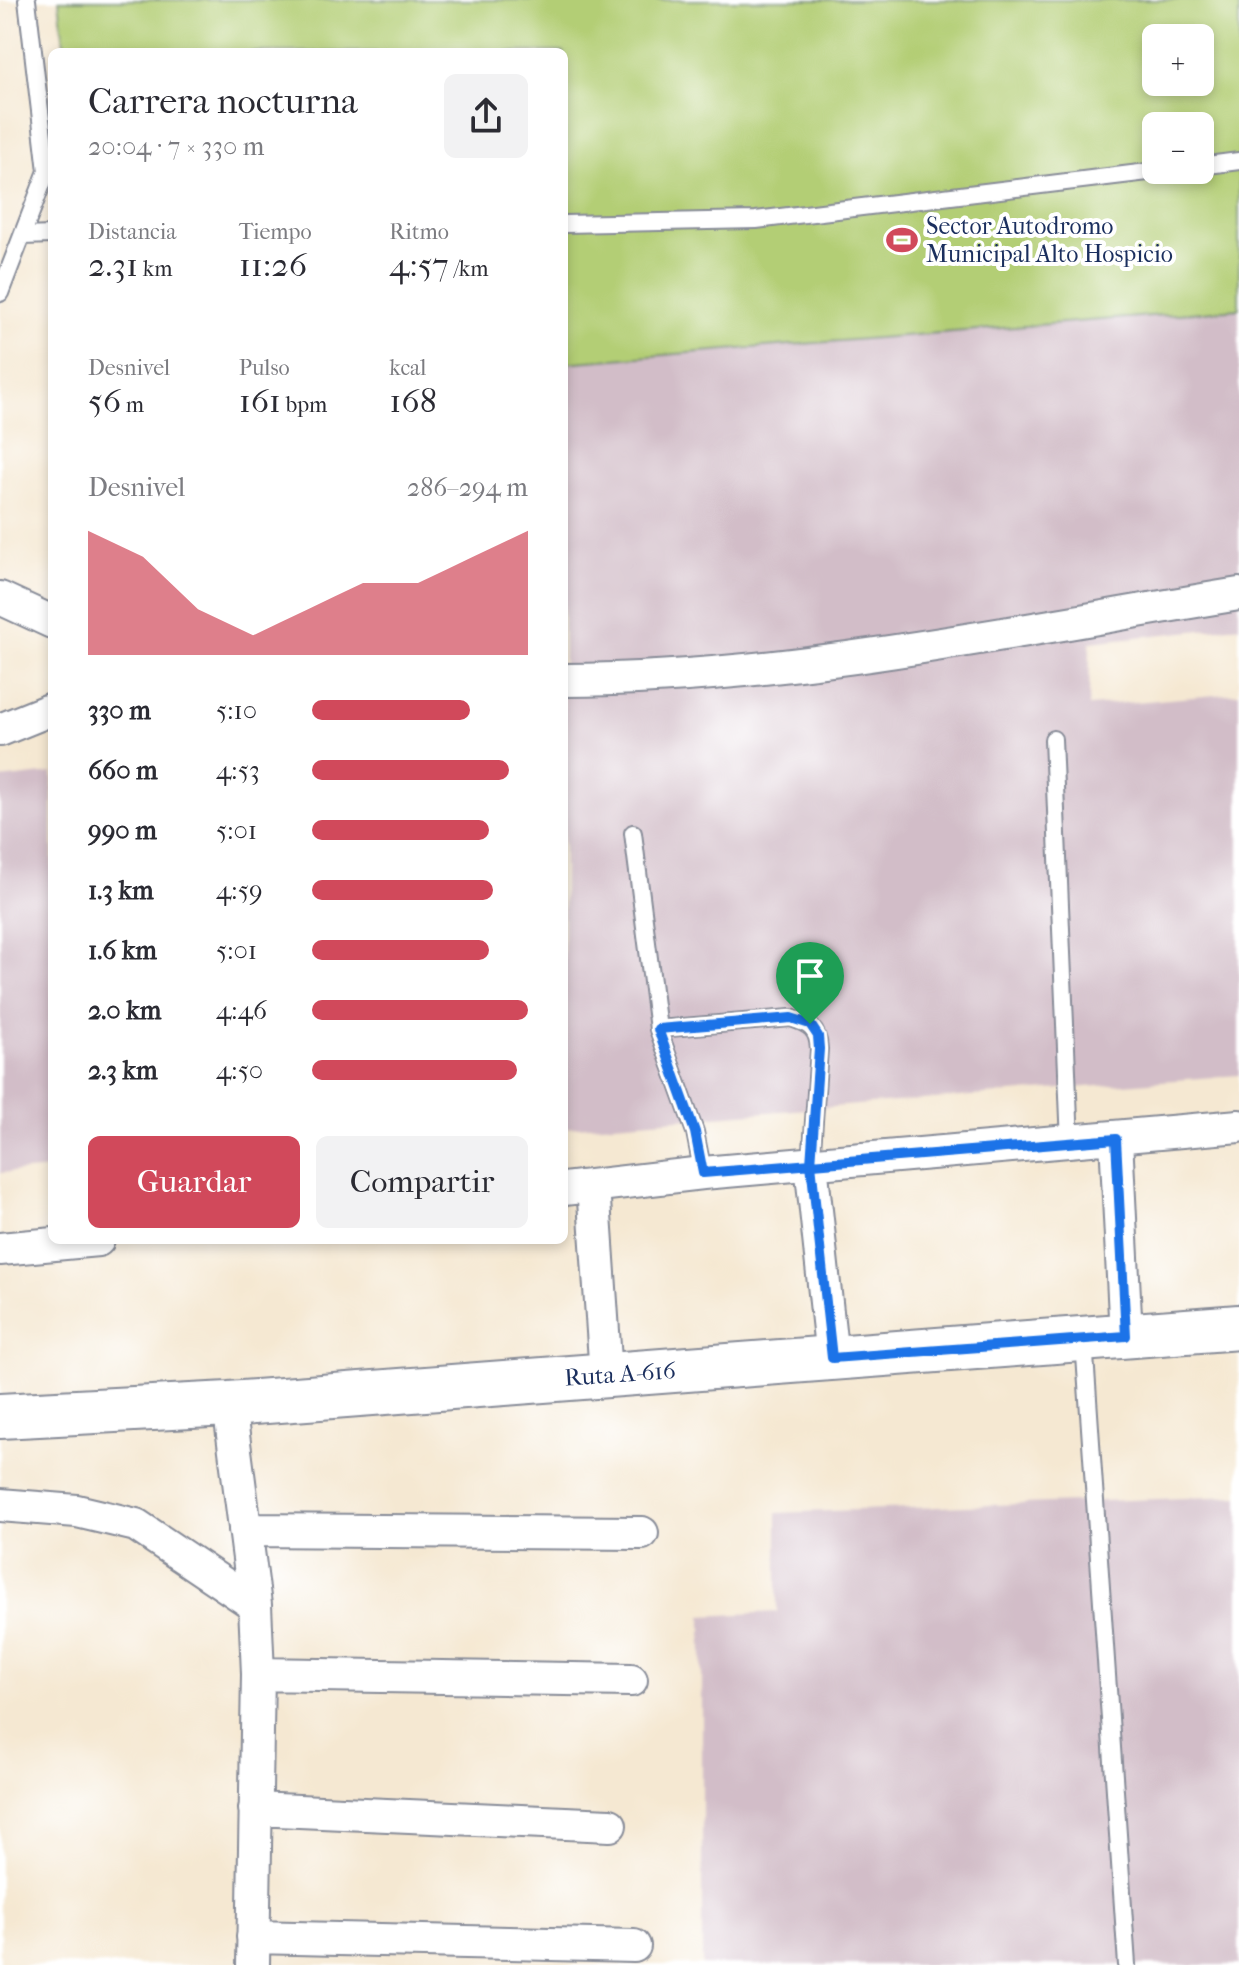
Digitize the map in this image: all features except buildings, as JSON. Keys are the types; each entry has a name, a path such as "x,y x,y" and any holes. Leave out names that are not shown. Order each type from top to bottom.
{"main road":[{"name":"Ruta A-616","path":"0,1416 229,1404 1239,1327"}],"street":[{"path":"568,680 614,680 816,661 1239,594"},
{"path":"0,598 48,620"},
{"path":"0,730 48,711"},
{"path":"606,1375 579,1188 703,1173 1239,1126"},
{"path":"1116,1139 1126,1336"},
{"path":"811,1164 832,1358"},
{"path":"0,1249 54,1244"},
{"path":"229,1404 255,1605 258,1674 253,1951 634,1946"},
{"path":"0,1505 77,1511 136,1525 255,1605"},
{"path":"245,1530 642,1533"},
{"path":"258,1674 631,1680"},
{"path":"255,1809 610,1825"}],"lane":[{"path":"0,293 47,171 27,0"},
{"path":"1214,164 1239,161"},
{"path":"568,224 756,220 1142,173"},
{"path":"23,236 48,235"},
{"path":"1053,739 1070,1143"},
{"path":"633,833 658,1029 695,1132 703,1173"},
{"path":"658,1029 791,1018 810,1024 818,1036 819,1049 811,1164"},
{"path":"1083,1339 1127,1965"}],"shaded area":[{"path":"1239,309 1239,626 1090,642 1089,706 1239,693 1239,1075 568,1128 568,363"},
{"path":"48,773 48,1169 0,1173 0,779"},
{"path":"1239,1496 1239,1965 702,1965 702,1616 777,1612 777,1513"}],"green space":[{"name":"Sector Autodromo Municipal Alto Hospicio","path":"59,0 1239,0 1239,309 568,363 568,48 65,48"}],"place":[{"name":"Sector Autodromo Municipal Alto Hospicio","path":"902,240"}],"route":[{"path":"810,1024 791,1018 658,1029 695,1132 703,1173 811,1164 1070,1143 1116,1139 1126,1336 832,1358 811,1164 819,1049 818,1036 810,1024"}]}
